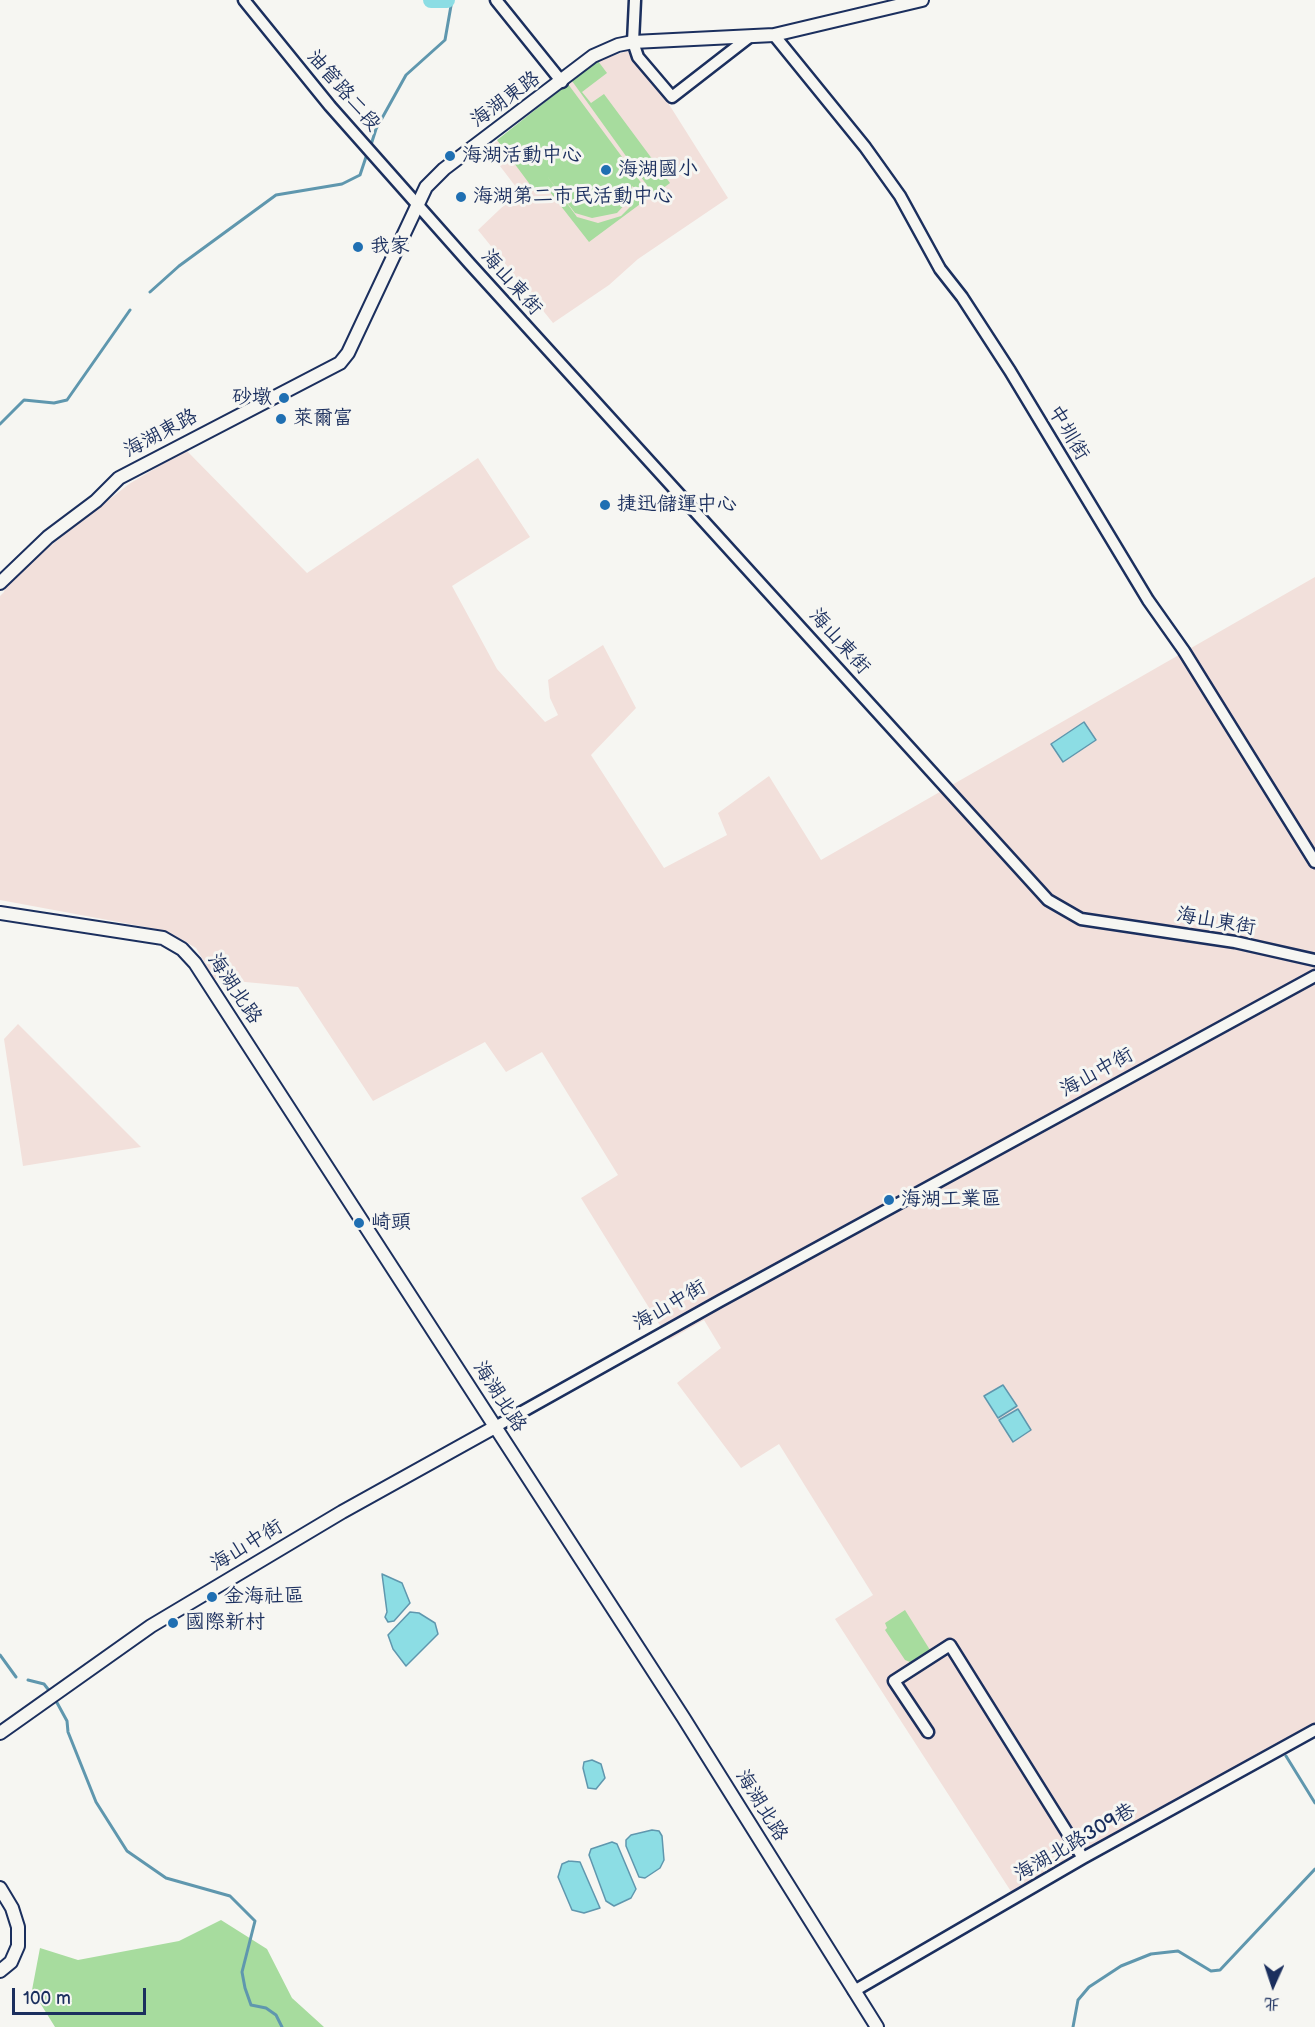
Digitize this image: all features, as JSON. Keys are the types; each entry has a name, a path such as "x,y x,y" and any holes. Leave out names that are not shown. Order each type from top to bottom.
{"street":[{"name":"油管路二段","path":"244,0 330,106 418,204"},
{"path":"496,0 562,82"},
{"path":"635,0 633,42 638,57 672,97 748,38"},
{"name":"海湖東路","path":"0,583 48,537 96,501 119,478 340,363 348,353 418,204 435,176 562,82 593,56 618,45 633,42 774,35 922,0"},
{"name":"中圳街","path":"774,35 865,147 900,196 940,269 962,297 1010,371 1148,600 1184,651 1315,862"},
{"name":"海山東街","path":"418,204 1048,900 1081,919 1234,942 1315,960"},
{"name":"海湖北路","path":"0,913 163,938 182,949 195,963 683,1717 877,2027"},
{"name":"海山中街","path":"0,1732 151,1626 342,1512 729,1295 1315,976"},
{"path":"928,1732 894,1681 950,1645 1083,1858"},
{"name":"海湖北路309巷","path":"854,1991 1083,1858 1315,1730"},
{"path":"0,1888 12,1908 18,1927 18,1946 11,1962 0,1971"}],"shaded area":[{"name":"海湖國小","path":"630,50 665,98 728,198 638,259 609,285 553,323 478,230 519,191 487,149 598,61"},
{"name":"海湖工業區","path":"186,450 307,573 478,458 530,537 452,586 497,669 545,722 558,715 550,698 548,680 603,645 636,708 591,755 664,868 727,835 718,813 769,776 821,860 1315,577 1315,1724 1012,1893 835,1619 873,1595 779,1444 741,1468 677,1383 721,1348 704,1320 669,1340 581,1198 618,1175 542,1052 506,1072 485,1042 373,1101 298,987 214,979 196,948 167,931 0,900 0,596 4,592 7,580 129,484"},
{"path":"18,1024 141,1147 23,1166 4,1039"}],"green space":[{"path":"598,61 607,73 582,92 591,103 604,94 670,183 654,195 572,81"},
{"path":"568,84 651,196 589,242 546,187 537,194 497,140","holes":["547,176 575,213 592,218 617,213 630,199 632,186 638,191 630,207 621,216 598,223 577,217"]},
{"path":"905,1610 930,1650 910,1662 905,1660 885,1630 887,1628 885,1623"},
{"path":"221,1920 267,1949 292,1998 324,2027 55,2027 32,1990 40,1948 78,1960 179,1941"}],"water":[{"path":"1084,722 1096,740 1063,762 1051,744"},
{"path":"1003,1385 1017,1406 998,1418 984,1396"},
{"path":"1018,1409 1031,1430 1013,1442 999,1420"},
{"path":"382,1574 402,1583 410,1603 394,1621 388,1622 385,1617 387,1612"},
{"path":"410,1612 419,1613 435,1623 438,1634 406,1666 393,1649 388,1635"},
{"path":"592,1760 601,1764 605,1778 596,1789 588,1788 583,1768 584,1762"},
{"path":"652,1830 659,1831 662,1836 664,1860 660,1868 645,1878 639,1877 626,1846 626,1840 631,1835"},
{"path":"612,1842 617,1844 636,1889 631,1898 614,1906 606,1901 589,1855 591,1849"},
{"path":"569,1861 580,1862 600,1908 584,1913 572,1910 558,1877 562,1864"}],"waterway":[{"path":"431,0 447,0"},
{"path":"370,148 376,129 406,75 445,40 452,0"},
{"path":"150,292 179,266 276,195 342,184 360,175 367,154"},
{"path":"0,424 24,400 54,403 67,400 130,310"},
{"path":"0,1655 16,1677"},
{"path":"28,1680 44,1684 51,1693"},
{"path":"55,1699 67,1721 68,1732 96,1802 127,1851 166,1878 230,1896 255,1921 242,1972 245,1988 251,2005 266,2008 276,2015 282,2027"},
{"path":"1286,1756 1315,1803"},
{"path":"1073,2027 1078,2000 1089,1987 1121,1966 1151,1954 1178,1951 1211,1971 1220,1970 1315,1869"}],"place":[{"name":"海湖活動中心","path":"450,156"},
{"name":"海湖國小","path":"606,170"},
{"name":"海湖第二市民活動中心","path":"461,197"},
{"name":"我家","path":"358,247"},
{"name":"砂墩","path":"284,398"},
{"name":"萊爾富","path":"281,419"},
{"name":"捷迅儲運中心","path":"605,505"},
{"name":"海湖工業區","path":"889,1200"},
{"name":"崎頭","path":"359,1223"},
{"name":"金海社區","path":"212,1597"},
{"name":"國際新村","path":"173,1623"}]}
